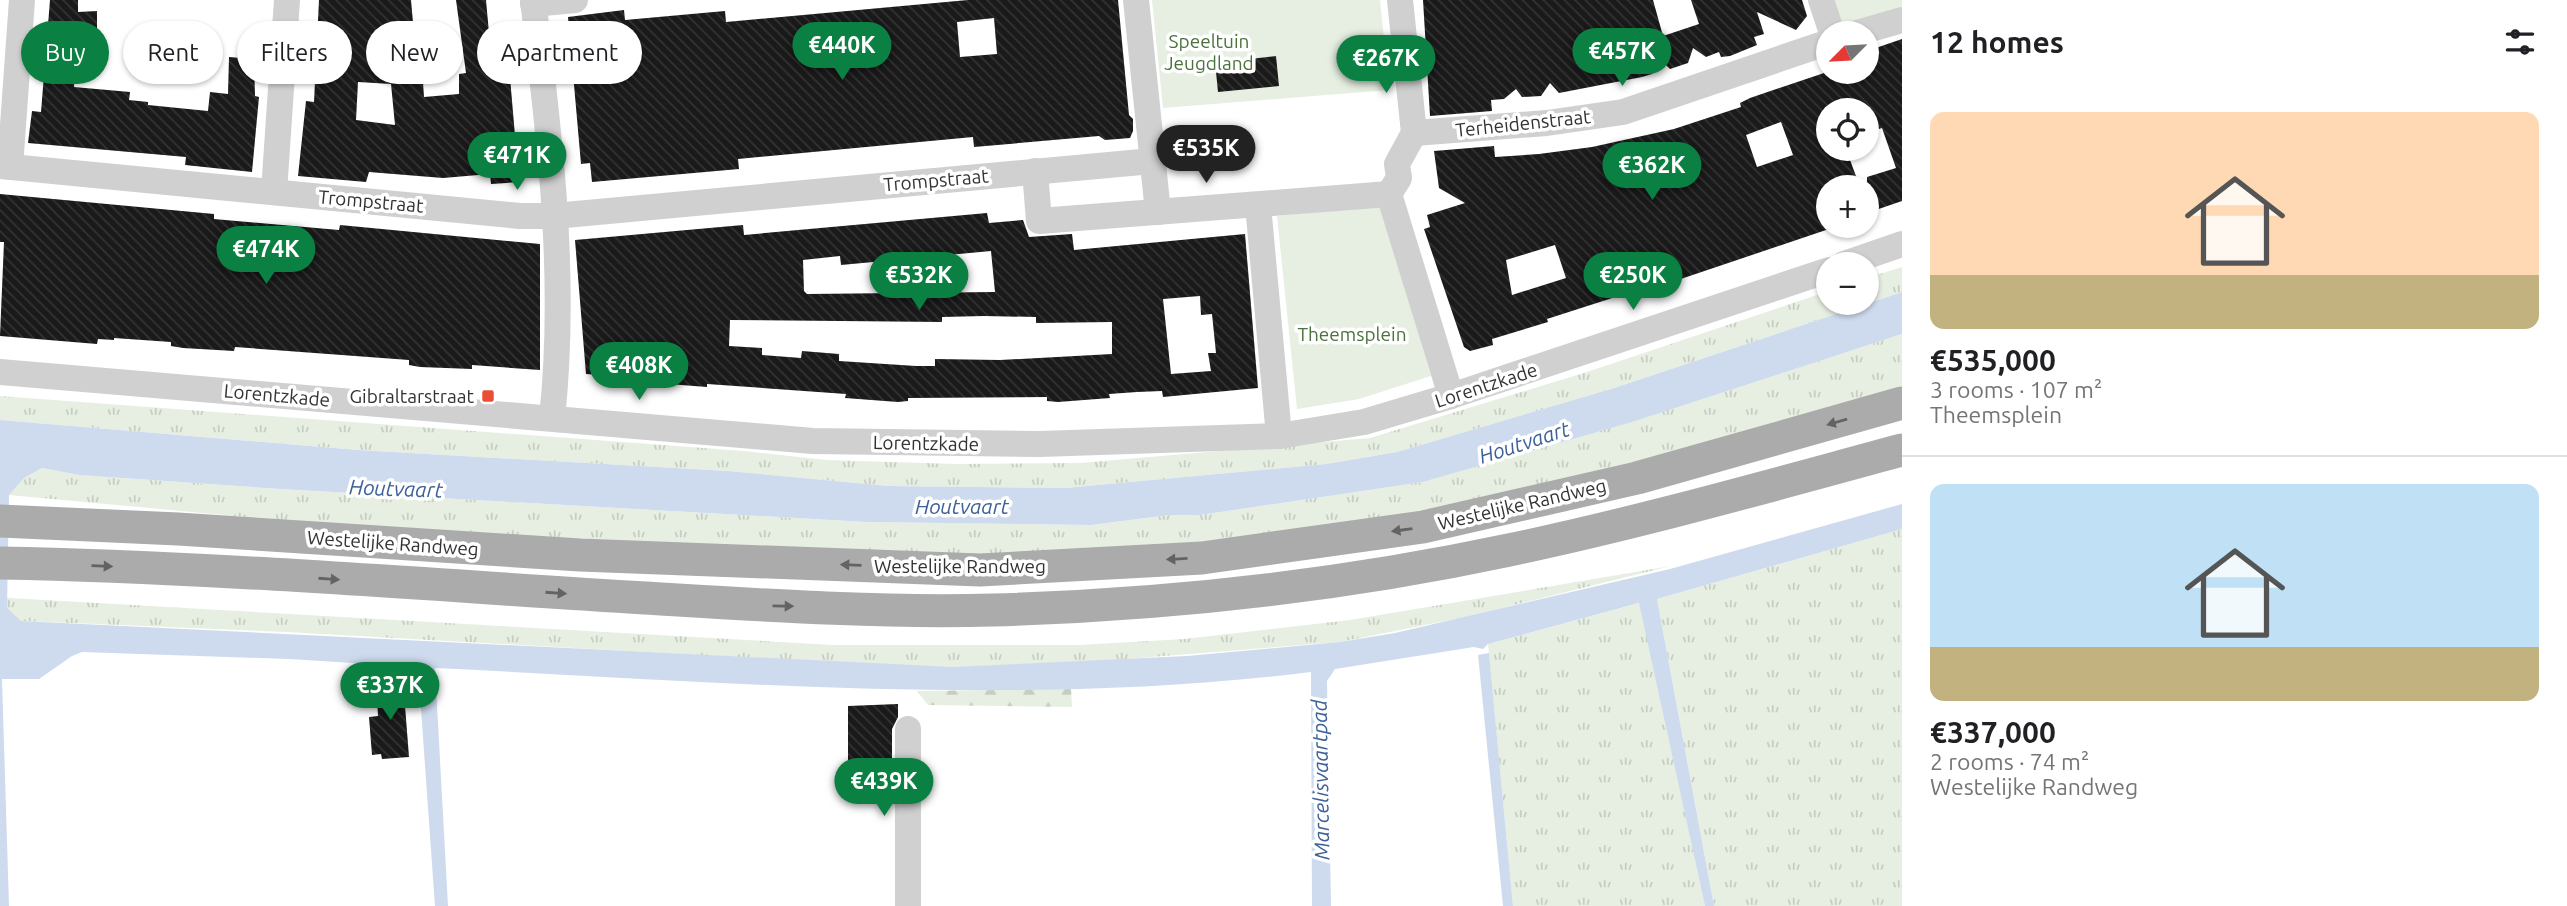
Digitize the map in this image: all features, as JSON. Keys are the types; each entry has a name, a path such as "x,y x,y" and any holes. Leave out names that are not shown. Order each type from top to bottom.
{"main road":[{"name":"Westelijke Randweg","path":"16,521 580,555 980,570 1202,558 1423,527 1637,478 1902,402"},
{"name":"Westelijke Randweg","path":"0,563 189,570 775,606 990,610 1171,600 1364,576 1507,551 1665,514 1902,450"}],"street":[{"path":"5,166 22,0"},
{"path":"274,192 287,0"},
{"path":"552,418 560,309 554,216 528,6 575,0"},
{"path":"1136,0 1158,212"},
{"path":"1400,0 1414,133 1397,164 1399,178 1389,194 1451,396"},
{"path":"1821,0 1828,21"},
{"path":"1880,26 1902,20"},
{"name":"Terheidenstraat","path":"1414,133 1547,123 1623,112 1816,46"},
{"name":"Trompstraat","path":"5,166 520,216 554,216 1153,161"},
{"path":"1035,172 1039,222 1389,194"},
{"path":"1258,205 1279,436"},
{"path":"1879,252 1902,244"},
{"name":"Lorentzkade","path":"0,372 813,441 1040,444 1279,436 1364,422 1451,396 1816,274"},
{"path":"908,729 908,906"}],"green space":[{"name":"Speeltuin Jeugdland","path":"1152,0 1380,0 1389,90 1163,108"},
{"path":"1834,0 1902,0 1902,9 1860,21 1840,21"},
{"name":"Theemsplein","path":"1380,206 1431,376 1359,399 1297,409 1277,216"},
{"path":"1902,267 1902,292 1879,300 1879,274"},
{"path":"1816,295 1816,315 1833,315 1611,389 1397,452 1326,464 1065,488 889,486 728,471 358,450 0,420 0,396 744,451 827,460 956,464 1080,463 1370,438 1587,372"},
{"path":"1902,334 1902,390 1676,458 1362,528 1122,551 909,557 322,524 9,495 24,478 42,468 79,475 280,489 867,522 1091,525 1170,515 1200,515 1423,482 1631,422"},
{"path":"1902,529 1902,906 1714,906 1657,599"},
{"path":"1671,566 1465,617 1340,642 1062,664 953,667 881,665 286,632 0,620 0,598 9,598 833,645 1079,645 1184,639 1350,620"},
{"path":"1640,603 1705,906 1513,906 1488,644"},
{"path":"1071,689 1072,707 928,705 917,691"}],"water":[{"path":"1902,292 1902,334 1632,422 1423,482 1200,515 1170,515 1091,525 867,522 280,489 79,475 42,468 24,478 9,495 7,608 21,621 953,667 1187,656 1340,642 1395,633 1670,569 1902,504 1902,529 1657,599 1714,906 1705,906 1639,603 1488,644 1483,649 1474,647 1335,669 1327,681 1331,906 1312,906 1311,672 1202,683 1092,689 982,690 764,685 435,668 448,906 435,906 418,667 289,659 82,652 39,679 2,679 9,906 0,906 0,420 358,450 728,471 889,486 1065,488 1326,464 1397,452 1611,389 1833,315 1879,315 1879,300"},
{"path":"1489,653 1513,906 1503,906 1478,655"}],"building":[{"path":"50,0 78,0 78,12 97,11 97,21 48,21"},
{"path":"319,0 411,0 413,21 366,21 366,82 358,82 356,120 395,125 391,84 423,84 424,97 459,94 459,84 463,84 463,73 466,73 463,21 459,21 456,0 486,0 488,21 477,21 477,84 511,84 519,182 491,184 490,174 443,178 369,172 366,182 298,176 306,101 314,102 315,84 352,84 352,21 318,21"},
{"path":"968,0 1118,0 1129,115 1133,119 1133,131 1130,138 1105,140 1099,136 974,147 973,137 738,159 739,169 592,182 590,163 581,164 574,84 642,84 642,21 568,21 568,17 624,10 625,20 725,11 726,22","holes":["994,18 997,54 960,57 957,22"]},
{"path":"1423,0 1653,0 1663,36 1699,24 1691,0 1802,0 1807,16 1796,30 1757,12 1764,34 1754,37 1757,45 1730,56 1721,57 1719,52 1706,57 1693,48 1688,63 1670,69 1660,59 1652,74 1642,77 1559,93 1550,83 1541,96 1522,97 1516,89 1504,99 1491,100 1492,111 1430,116"},
{"path":"1902,39 1902,201 1879,209 1879,175 1873,175 1896,168 1882,128 1879,129 1879,98 1816,98 1816,161 1850,161 1856,175 1816,175 1816,233 1660,286 1659,283 1547,319 1548,322 1492,339 1493,345 1470,351 1464,347 1424,229 1430,227 1427,215 1465,203 1439,188 1434,151 1494,146 1495,157 1592,147 1674,129 1741,107 1740,103 1816,76 1816,84 1880,84 1880,47","holes":["1781,122 1793,155 1757,167 1746,135","1555,245 1566,278 1512,295 1506,260"]},
{"path":"1276,56 1279,86 1218,92 1216,72 1224,71 1223,62"},
{"path":"229,57 237,58 237,84 255,84 255,96 259,97 252,172 185,165 186,157 28,143 32,111 41,112 43,84 74,84 74,87 130,92 129,100 148,102 148,105 208,111 210,92 228,94"},
{"path":"0,194 214,214 214,219 339,230 340,225 540,244 540,370 472,365 472,369 420,367 409,365 409,360 235,347 234,351 183,348 171,346 171,342 114,338 98,339 97,344 0,336 4,242 0,242"},
{"path":"987,213 989,223 1023,220 1029,237 1072,234 1074,250 1245,234 1258,388 1163,397 1162,391 1137,392 1109,394 1110,398 1058,402 1047,401 1047,397 908,398 908,401 898,402 845,398 846,394 642,382 643,378 586,374 575,240 743,225 744,235","holes":["991,251 995,292 807,294 804,291 803,260 840,256 841,265","1200,296 1201,315 1212,314 1216,353 1208,353 1211,371 1171,374 1163,299","942,317 1036,317 1036,323 1112,322 1112,354 1000,360 935,359 935,366 916,366 839,361 839,354 802,351 801,358 762,355 762,348 729,346 730,320 942,322"]},
{"path":"403,680 409,757 382,759 381,754 372,755 369,717 378,716 376,681"},
{"path":"898,704 898,717 892,729 892,780 858,783 858,778 848,779 848,706"}],"place":[{"name":"Gibraltarstraat","path":"488,396"}],"water label":[{"name":"Houtvaart","path":"1524,442"},
{"name":"Houtvaart","path":"396,488"},
{"name":"Houtvaart","path":"962,506"},
{"name":"Marcelisvaartpad","path":"1320,780"}]}
